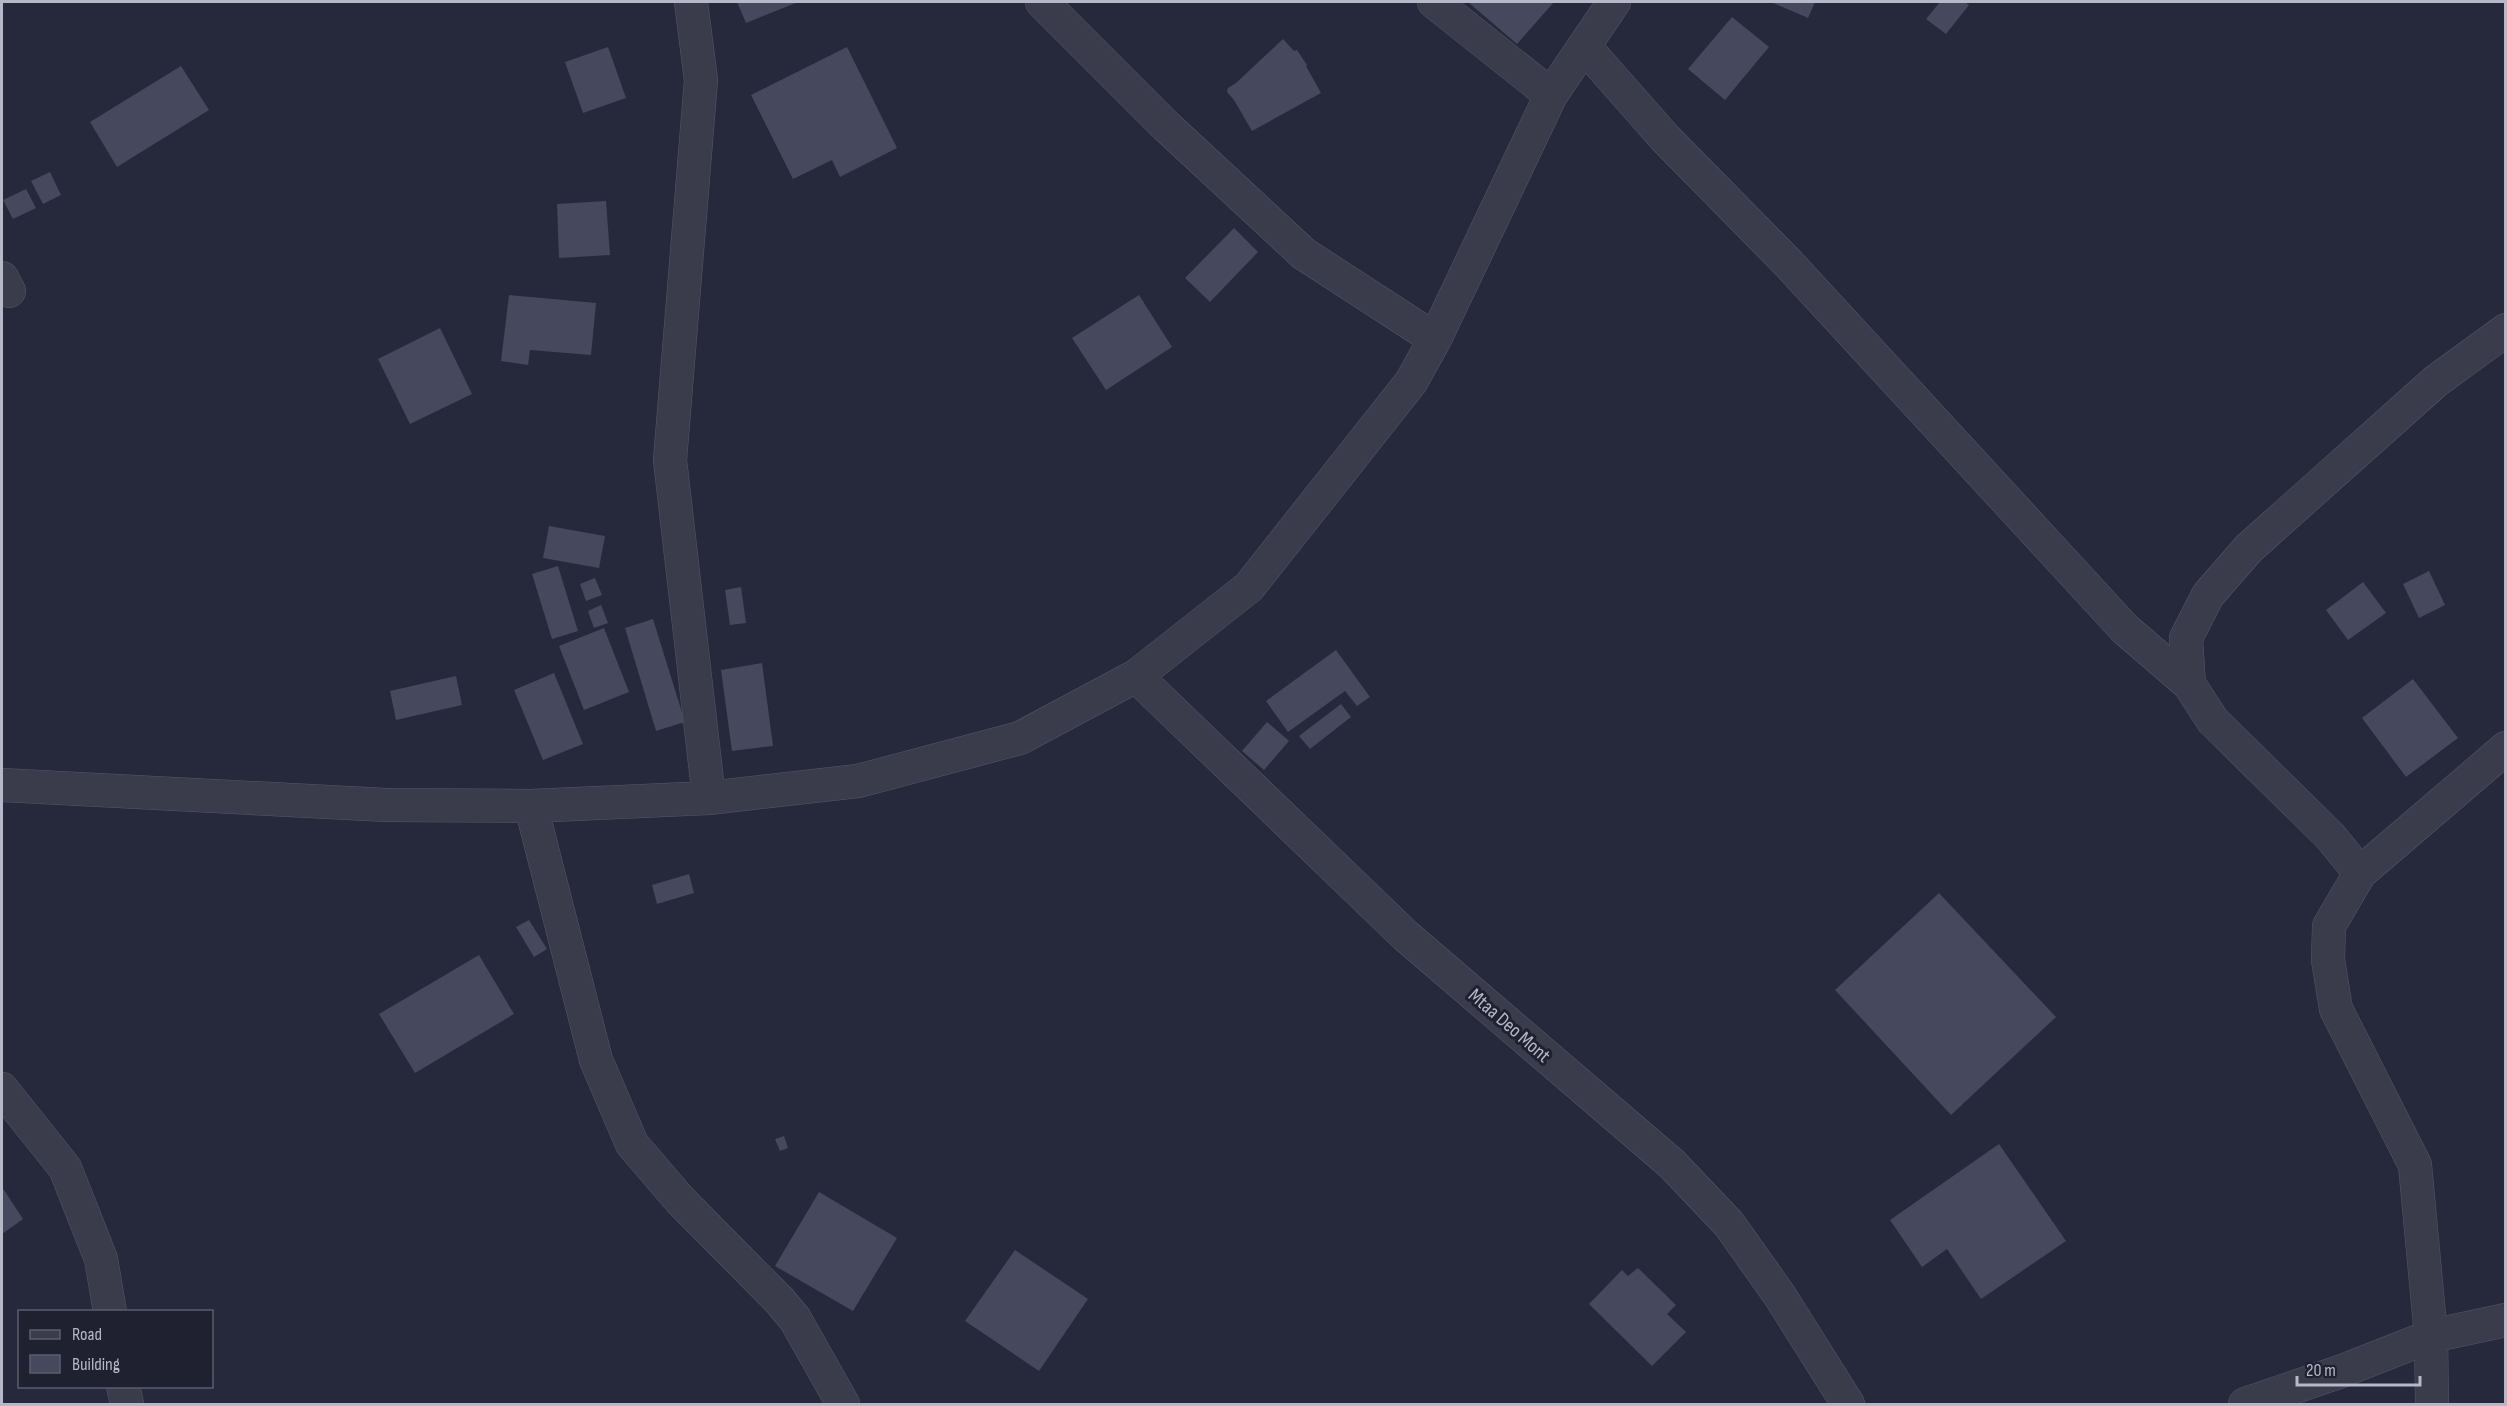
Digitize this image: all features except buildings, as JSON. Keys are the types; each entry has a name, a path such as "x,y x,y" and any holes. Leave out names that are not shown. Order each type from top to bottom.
{"street":[{"path":"691,2 701,80 670,460 709,798"},
{"path":"1042,2 1165,125 1304,254 1436,339"},
{"path":"1434,2 1551,95"},
{"path":"2,785 386,806 531,806 709,798 858,782 1020,738 1136,676 1249,587 1411,382 1436,339 1551,95 1614,2"},
{"path":"1584,46 1665,138 1789,264 2125,629 2189,684 2213,721 2330,836 2360,873"},
{"path":"2189,684 2186,638 2208,595 2249,548 2436,381 2505,330"},
{"name":"Mtaa Deo Mont","path":"1136,676 1406,936 1672,1164 1729,1224 1780,1296 1848,1404"},
{"path":"2432,1404 2431,1336 2415,1165 2336,1009 2328,960 2329,926 2360,873 2505,748"},
{"path":"531,806 596,1060 632,1144 680,1200 787,1310 843,1404"},
{"path":"2,1089 65,1168 101,1259 110,1310"},
{"path":"2245,1404 2342,1371 2431,1336 2505,1320"},
{"path":"123,1388 127,1404"}]}
